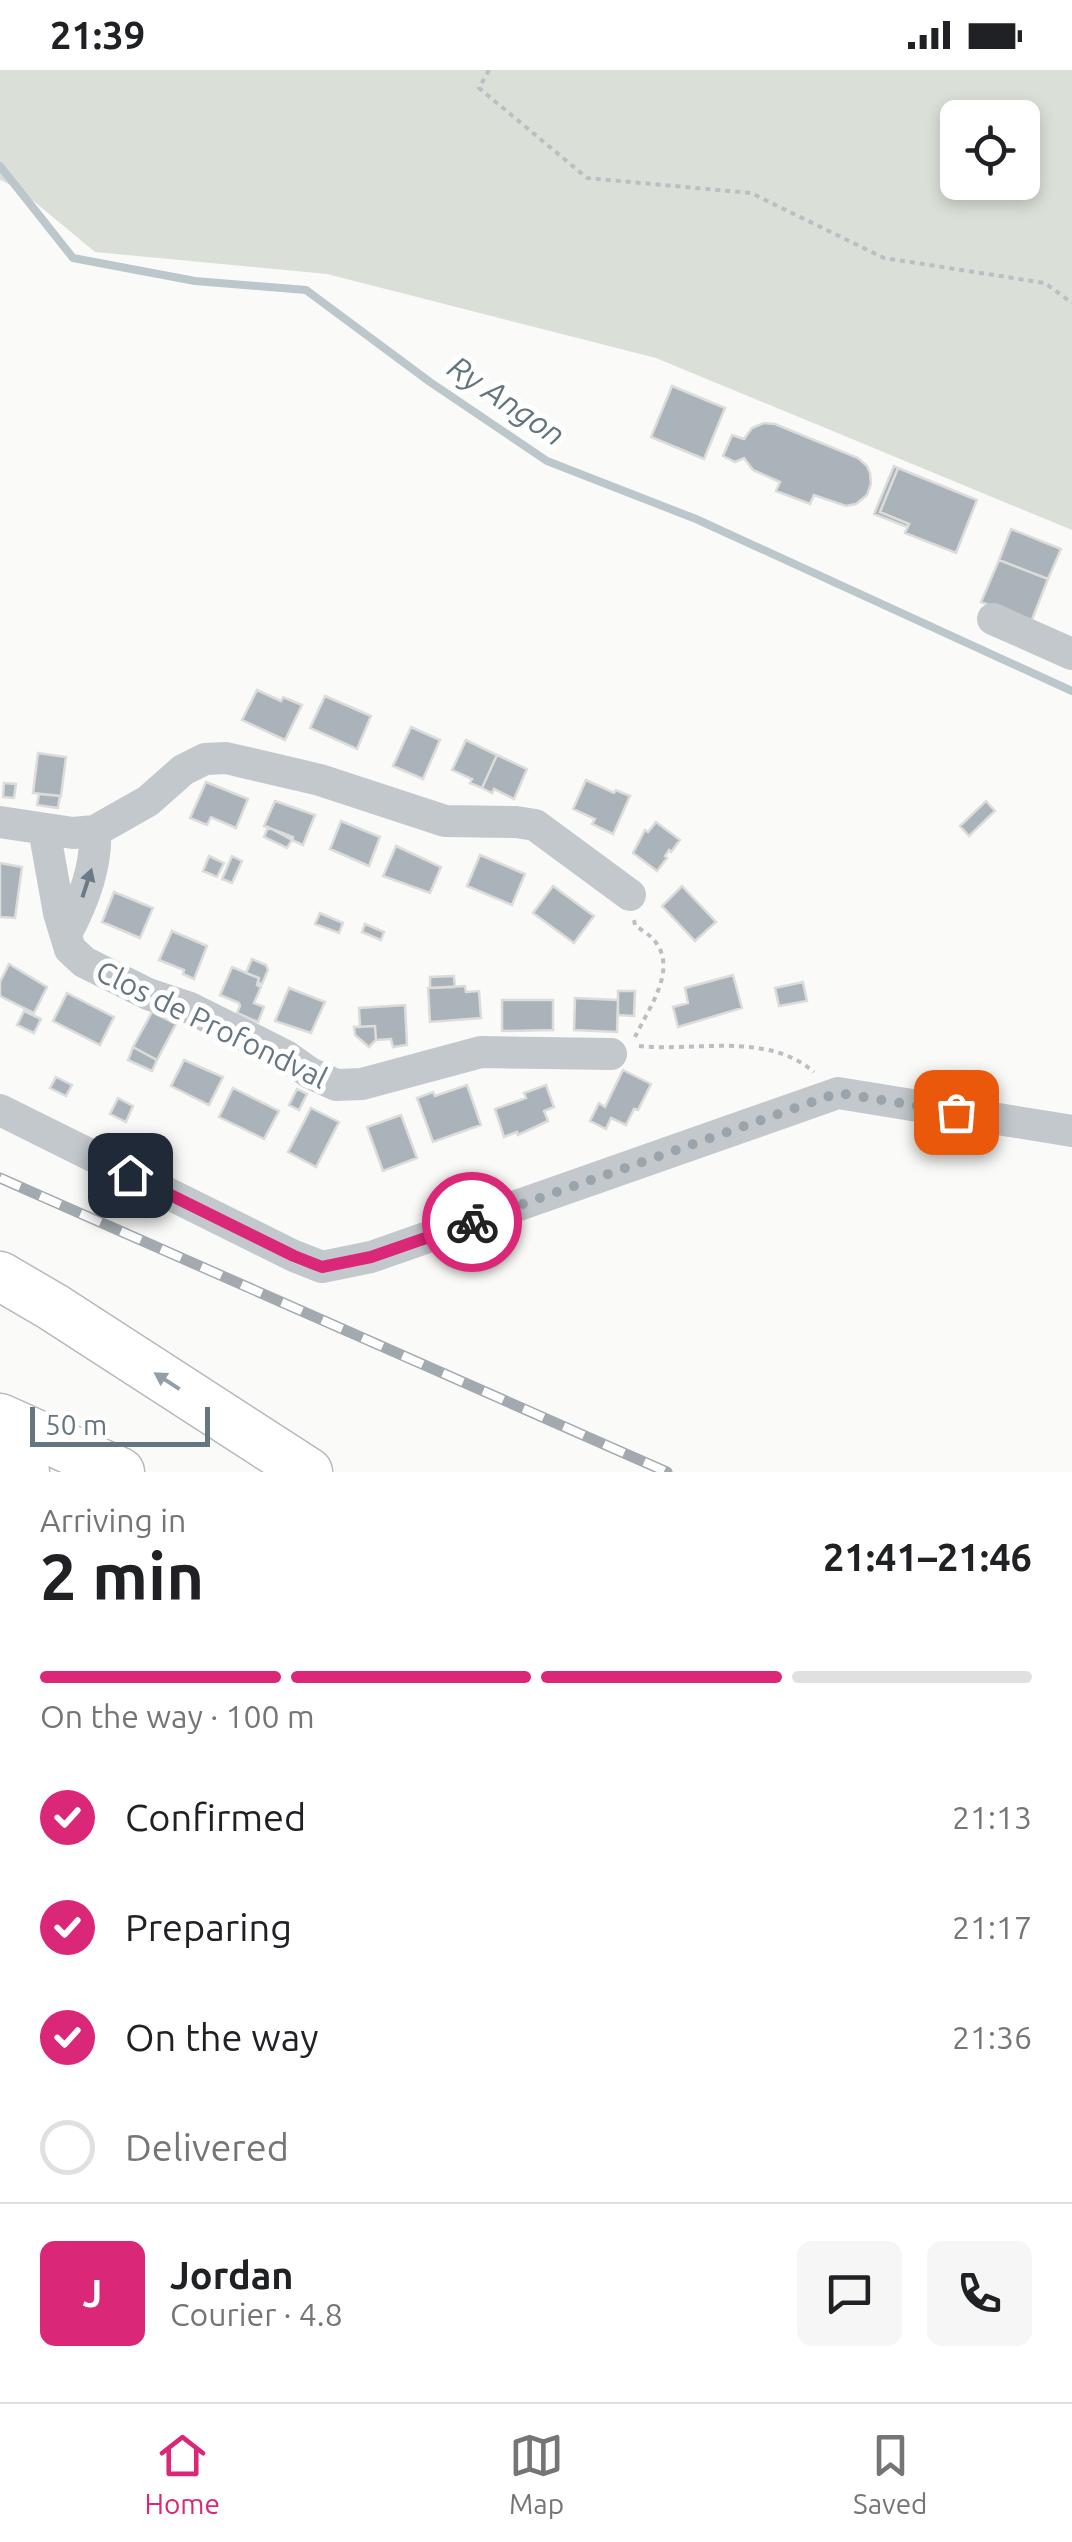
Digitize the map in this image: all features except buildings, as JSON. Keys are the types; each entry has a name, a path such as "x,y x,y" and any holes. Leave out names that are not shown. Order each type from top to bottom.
{"highway":[{"path":"0,1276 308,1472"},
{"path":"0,1418 120,1472"},
{"path":"0,1461 25,1472"}],"street":[{"path":"993,619 1072,654"},
{"path":"0,822 73,833 96,831 148,801 183,770 206,759 226,758 320,780 444,821 535,826 630,895"},
{"name":"Clos de Profondval","path":"44,828 70,949 84,962 148,994 190,1008 336,1085 362,1084 481,1052 611,1054"},
{"name":"Clos de Profondval","path":"67,932 96,853 96,831"},
{"path":"0,1110 322,1267 371,1257 838,1093 1072,1131"}],"path":[{"path":"488,70 479,88 587,178 751,192 884,258 1045,283 1072,303"},
{"path":"630,895 635,925 655,941 665,966 631,1046 664,1049 723,1045 770,1050 807,1066 838,1093"}],"shaded area":[{"path":"0,70 1072,70 1072,530 656,358 327,274 95,252 19,189 0,180"}],"waterway":[{"name":"Ry Angon","path":"0,166 73,258 195,281 306,290 430,382 547,461 696,519 1072,691"}],"railway":[{"path":"0,1178 667,1472"}],"way so far":[{"path":"472,1222 838,1093 956,1112"}],"route":[{"path":"130,1175 322,1267 371,1257 472,1222"}]}
